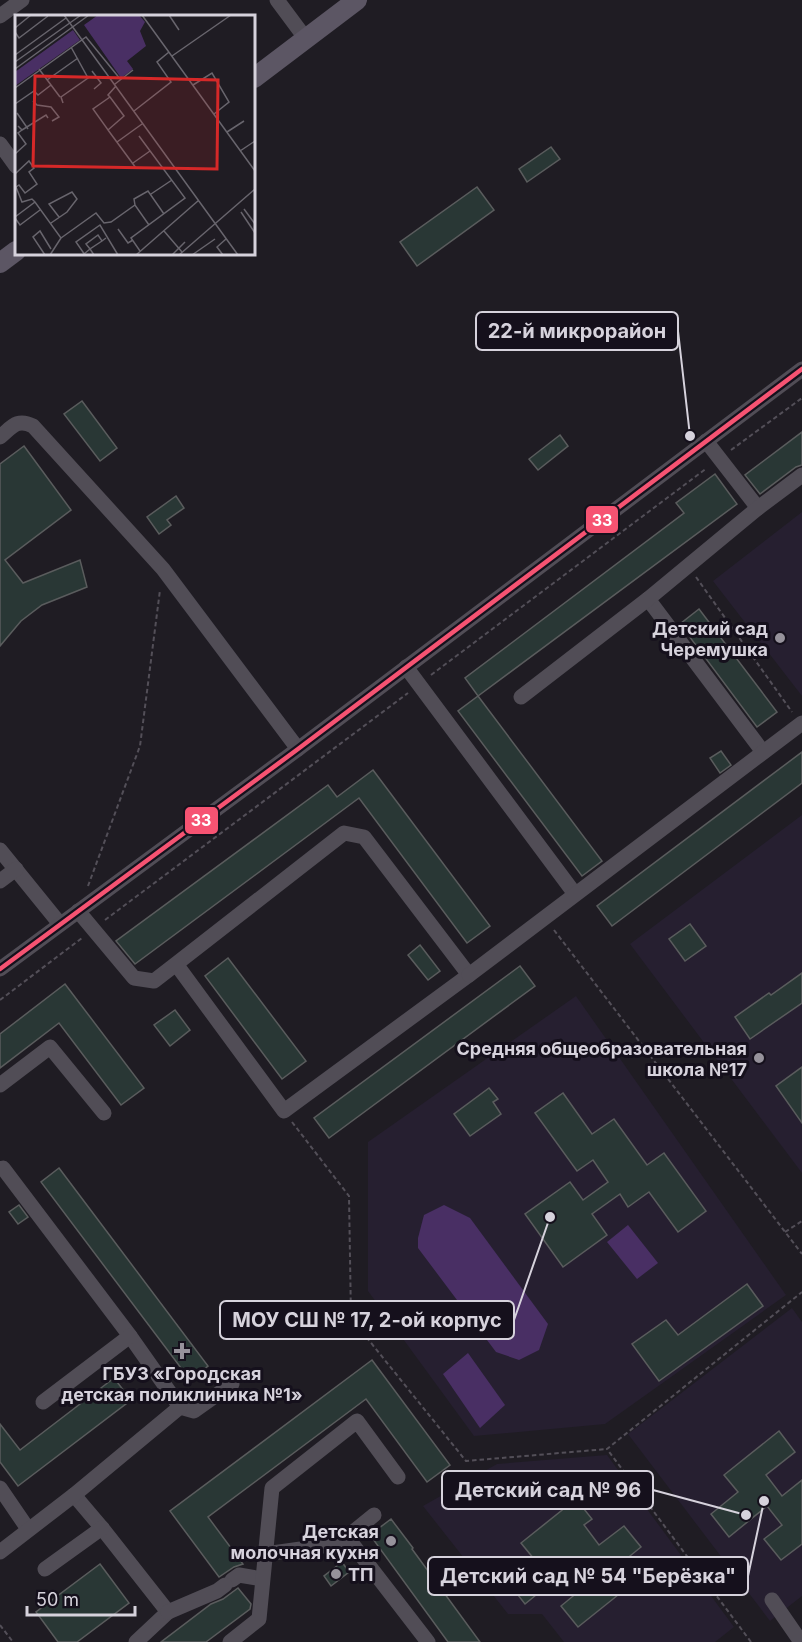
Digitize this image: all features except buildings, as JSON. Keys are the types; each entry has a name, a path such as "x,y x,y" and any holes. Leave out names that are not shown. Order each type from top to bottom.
{"main road":[{"path":"255,77 357,0"},
{"path":"0,263 15,252"}],"street":[{"path":"0,16 22,0"},
{"path":"277,0 306,39"},
{"path":"0,144 15,165"},
{"path":"0,969 298,749 802,369"},
{"path":"0,436 17,423 24,422 33,426 163,568 298,749"},
{"path":"706,441 758,508"},
{"path":"521,697 648,599 758,508 802,475"},
{"path":"648,599 763,752"},
{"path":"406,667 575,894"},
{"path":"176,964 284,1111 469,975 801,723"},
{"path":"78,911 134,978 154,981 344,833 364,837 469,975"},
{"path":"0,850 60,924"},
{"path":"0,881 16,868"},
{"path":"0,1085 51,1047 104,1113"},
{"path":"0,1168 3,1168 130,1336 180,1407 194,1411 232,1384"},
{"path":"43,1402 130,1336"},
{"path":"0,1552 74,1495 180,1407"},
{"path":"230,1642 259,1619 272,1488 357,1420 398,1477"},
{"path":"0,1488 28,1529"},
{"path":"74,1495 168,1612"},
{"path":"374,1515 347,1537 428,1642"},
{"path":"45,1569 102,1528"},
{"path":"265,1554 351,1542"},
{"path":"136,1642 168,1612 217,1591 239,1575 262,1580"},
{"path":"772,1600 801,1642"}],"path":[{"path":"0,1000 802,398"},
{"path":"689,566 801,723"},
{"path":"78,911 140,746 163,568"},
{"path":"544,918 802,1254"},
{"path":"284,1111 349,1196 351,1318 466,1461 607,1449 802,1292"},
{"path":"785,1232 802,1222"},
{"path":"607,1449 751,1642"},
{"path":"0,1625 13,1642"}],"shaded area":[{"name":"Детский сад Черемушка","path":"802,512 802,696 713,581"},
{"name":"Средняя общеобразовательная школа №17","path":"802,815 802,1173 630,944"},
{"path":"576,996 786,1295 605,1424 474,1436 368,1291 368,1142"},
{"path":"444,1205 470,1218 548,1324 539,1350 519,1360 496,1352 418,1248 424,1215"},
{"path":"628,1225 658,1263 637,1279 607,1242"},
{"path":"792,1308 802,1322 802,1596 770,1621 628,1434"},
{"path":"468,1353 505,1405 480,1428 443,1374"},
{"path":"607,1455 734,1627 715,1642 564,1642 542,1614 508,1614 423,1506 497,1464"}],"transit line":[{"name":"33","path":"0,969 298,749 802,369"}],"place":[{"name":"22-й микрорайон","path":"690,436"},
{"name":"Детский сад Черемушка","path":"780,638"},
{"name":"Средняя общеобразовательная школа №17","path":"759,1058"},
{"name":"МОУ СШ № 17, 2-ой корпус","path":"550,1217"},
{"name":"ГБУЗ «Городская детская поликлиника №1»","path":"182,1351"},
{"name":"Детский сад № 54 \"Берёзка\"","path":"764,1501"},
{"name":"Детский сад № 96","path":"746,1515"},
{"name":"Детская молочная кухня","path":"391,1541"},
{"name":"ТП","path":"336,1574"}]}
